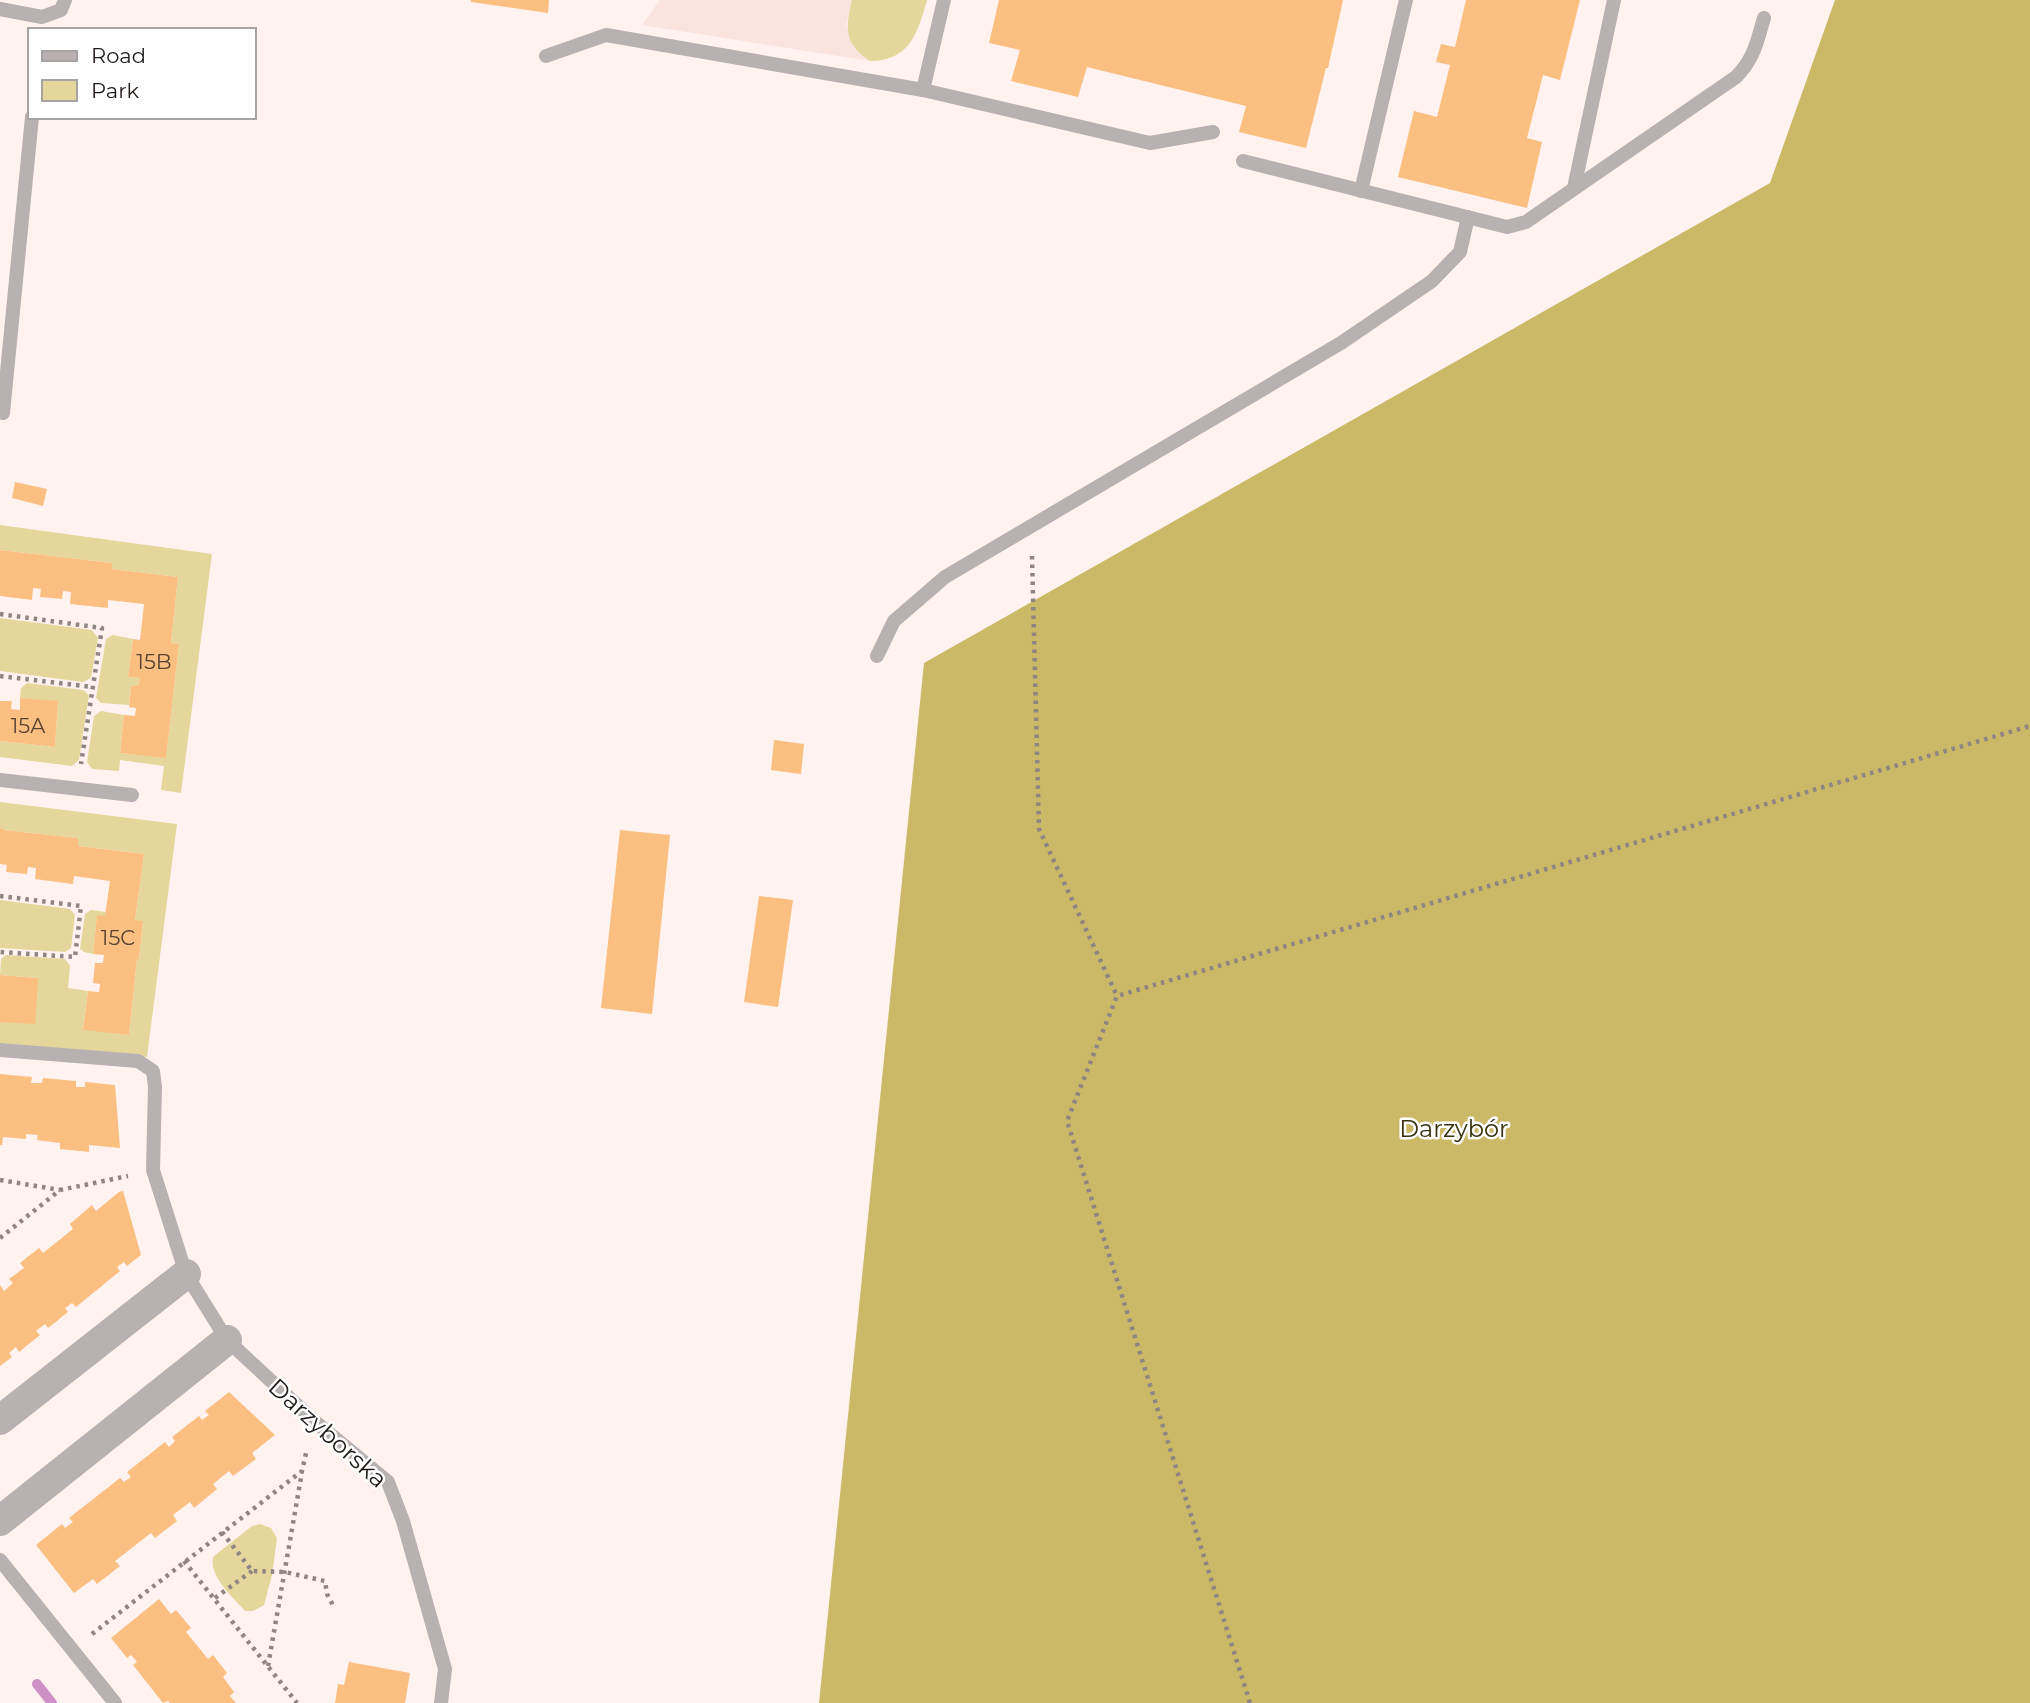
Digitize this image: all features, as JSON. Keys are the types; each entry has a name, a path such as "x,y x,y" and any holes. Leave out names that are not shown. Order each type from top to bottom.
{"street":[{"path":"0,1420 186,1274"},
{"path":"0,1521 227,1339"}],"lane":[{"path":"0,9 42,23 61,10 65,0"},
{"path":"923,90 944,0"},
{"path":"1361,191 1406,0"},
{"path":"1574,188 1614,0"},
{"path":"1243,161 1507,227 1525,222 1736,77 1747,66 1754,53 1764,18"},
{"path":"546,56 606,35 923,90 1150,143 1213,132"},
{"path":"3,413 32,119"},
{"path":"877,656 894,621 945,578 1341,343 1432,281 1460,252 1468,217"},
{"path":"0,780 132,795"},
{"name":"Darzyborska","path":"0,1050 138,1061 153,1071 153,1170 186,1274 227,1339 313,1420 388,1482 403,1521 445,1669 441,1703"},
{"path":"0,1560 115,1703"}],"path":[{"path":"1031,527 1039,829 1117,996 1067,1121 1250,1703"},
{"path":"0,614 102,628 80,772"},
{"path":"0,676 93,687"},
{"path":"1117,996 2030,726"},
{"path":"0,895 81,906 75,957 0,952"},
{"path":"0,1180 60,1190 153,1170"},
{"path":"0,1238 60,1190"},
{"path":"268,1666 313,1420"},
{"path":"72,1650 302,1471"},
{"path":"222,1532 251,1571"},
{"path":"184,1561 296,1703"},
{"path":"215,1598 251,1571 285,1572 325,1581 327,1594 334,1607"}],"shaded area":[{"path":"660,0 852,0 846,25 859,52 870,61 642,25"}],"green space":[{"path":"852,0 927,0 916,33 903,50 884,60 870,61 855,48 849,35 848,19"},
{"name":"Darzybór","path":"1835,0 2030,0 2030,1703 819,1703 924,663 1770,183"},
{"path":"0,525 212,554 181,793 161,790 164,766 120,760 119,771 92,769 87,762 94,716 101,711 124,715 120,753 166,757 179,644 171,643 178,577 112,569 112,563 0,550"},
{"path":"0,618 92,630 98,638 91,678 83,682 0,671"},
{"path":"113,635 133,639 128,677 140,678 138,686 131,686 129,705 101,703 96,698 106,639"},
{"path":"27,683 83,690 89,695 79,760 72,766 0,757 0,741 55,747 58,702 20,698 21,688"},
{"path":"0,802 177,824 147,1057 0,1043 0,1022 38,978 0,975 1,959 6,955 65,959 70,966 68,988 88,991 83,1029 129,1035 143,922 135,920 144,854 78,846 78,838 3,830 0,828"},
{"path":"0,900 70,909 75,915 71,948 65,952 0,948"},
{"path":"91,910 106,912 105,916 97,916 93,954 80,949 85,914"},
{"path":"260,1524 271,1528 277,1538 272,1575 264,1605 253,1611 245,1611 217,1578 214,1556 252,1526"}],"building":[{"path":"549,0 548,13 471,2"},
{"path":"999,0 1343,0 1306,148 1239,132 1246,106 1087,67 1078,97 1011,81 1020,50 989,43"},
{"path":"1466,0 1580,0 1560,80 1543,75 1527,138 1542,142 1527,208 1398,177 1414,111 1437,117 1450,65 1436,62 1441,44 1455,47"},
{"path":"15,482 47,489 43,506 12,498"},
{"path":"0,550 112,563 112,569 178,577 171,643 179,644 166,758 120,753 124,715 135,716 136,708 129,707 131,686 138,686 140,678 128,677 133,639 140,640 144,604 108,600 108,608 70,604 71,592 63,591 62,599 40,597 41,589 33,588 32,600 0,596"},
{"path":"20,698 58,701 55,747 0,741 0,701 12,701 11,709 20,710"},
{"path":"774,740 804,744 801,774 771,770"},
{"path":"0,828 78,838 78,846 144,854 135,920 143,921 129,1035 83,1030 88,991 99,992 100,984 93,983 95,963 103,963 104,955 93,954 97,915 105,916 110,881 74,876 73,884 35,879 36,868 28,867 27,874 6,872 7,865 0,864"},
{"path":"620,830 670,835 652,1014 601,1008"},
{"path":"759,896 793,900 778,1007 744,1002"},
{"path":"0,975 38,978 35,1024 0,1022"},
{"path":"0,1074 32,1077 31,1083 42,1083 43,1078 76,1081 76,1087 85,1087 85,1082 115,1085 120,1148 89,1145 89,1152 60,1149 60,1143 37,1140 38,1135 26,1134 26,1139 3,1137 0,1145"},
{"path":"123,1191 141,1255 127,1266 124,1262 117,1267 120,1271 76,1307 72,1303 65,1308 68,1312 48,1328 45,1324 36,1331 40,1335 19,1352 16,1347 9,1353 12,1357 0,1366 0,1285 4,1291 13,1283 9,1279 24,1268 20,1263 39,1248 43,1253 73,1229 70,1224 92,1205 96,1211"},
{"path":"229,1392 275,1435 252,1453 256,1459 233,1476 229,1471 213,1484 217,1489 194,1508 190,1502 173,1515 177,1521 155,1538 151,1533 115,1561 120,1566 97,1584 93,1579 74,1593 36,1545 62,1524 65,1528 73,1522 69,1518 120,1478 124,1482 131,1477 127,1472 165,1442 169,1447 175,1441 172,1437 199,1416 202,1420 209,1415 205,1411"},
{"path":"159,1599 171,1614 176,1610 191,1628 186,1632 208,1659 213,1655 227,1673 223,1677 234,1692 230,1696 236,1703 163,1703 133,1665 137,1662 131,1655 127,1658 111,1638"},
{"path":"349,1662 410,1673 405,1703 335,1703 338,1684 344,1685"}],"waterway":[{"path":"37,1684 52,1703"}]}
